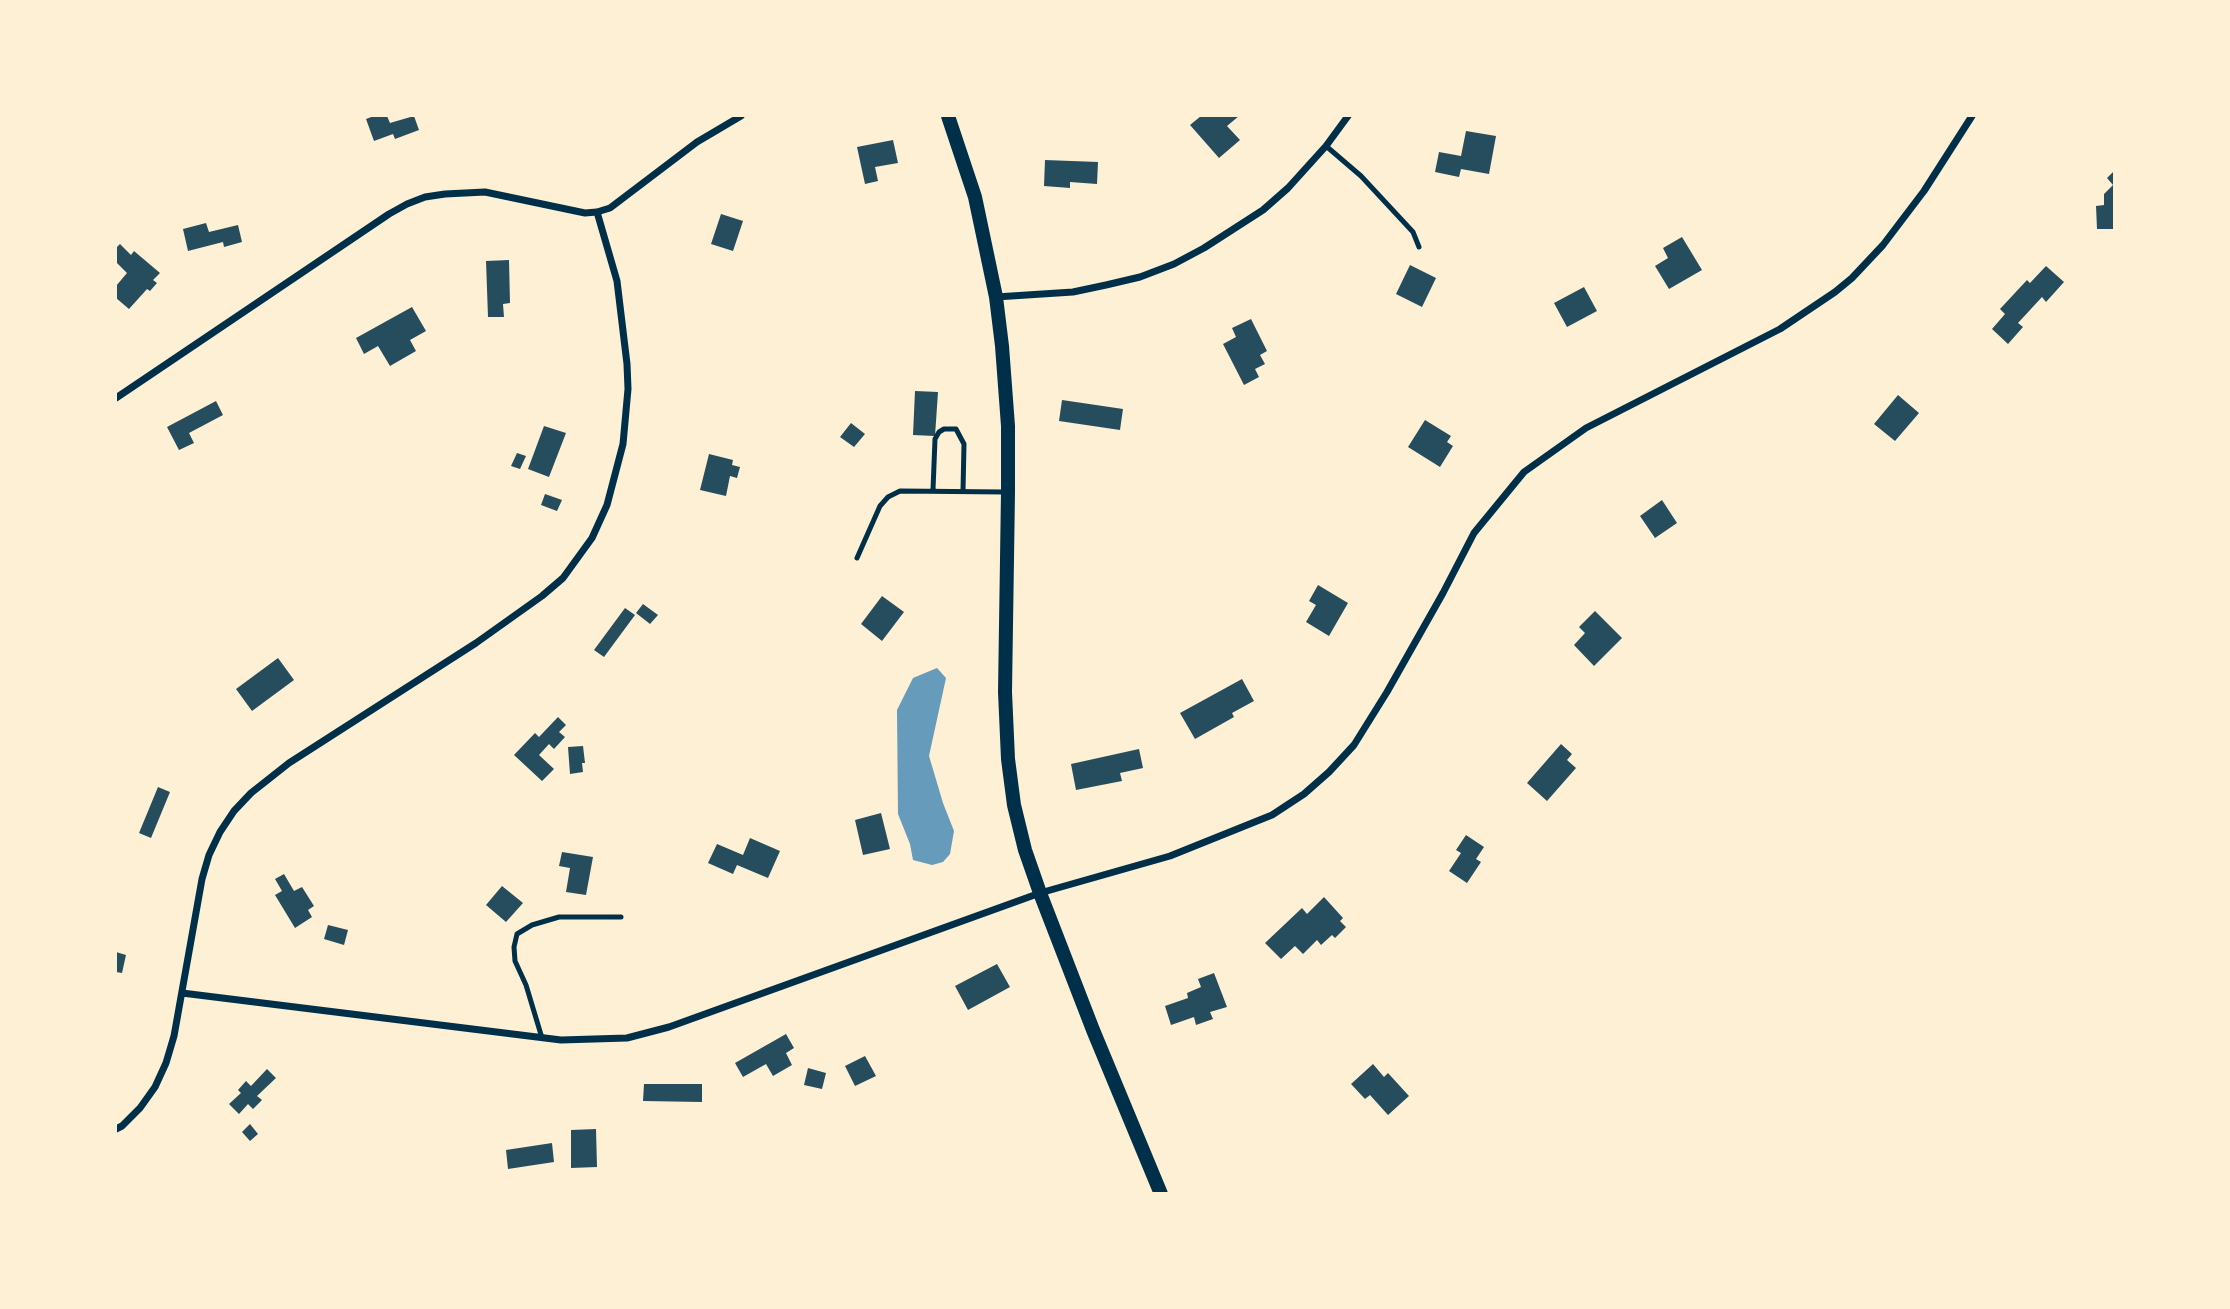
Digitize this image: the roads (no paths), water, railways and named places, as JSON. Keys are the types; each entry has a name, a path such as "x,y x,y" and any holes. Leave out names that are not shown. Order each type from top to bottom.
{"main road":[{"path":"948,116 975,197 996,297 1002,346 1008,492 1005,692 1008,760 1019,827 1040,893 1093,1030 1161,1194"}],"street":[{"path":"116,398 407,204 445,194 485,192 585,213 597,212 610,208 697,142 741,116"},
{"path":"996,297 1073,292 1140,277 1174,264 1235,230 1263,210 1288,188 1326,146 1348,116"},
{"path":"182,993 561,1040 627,1038 669,1027 1040,893 1190,848 1272,815 1304,794 1354,745 1393,682 1474,533 1524,472 1586,428 1780,329 1835,292 1883,245 1924,191 1972,116"},
{"path":"116,1129 140,1108 155,1087 166,1063 174,1036 202,879 209,855 234,811 251,793 289,762 476,643 542,596 563,578 592,538 607,505 623,444 628,389 617,281 597,212"}],"lane":[{"path":"1326,146 1361,176 1413,232 1419,247"},
{"path":"933,490 935,439 944,429 956,429 964,444 963,491"},
{"path":"857,558 880,506 888,497 900,491 1008,492"},
{"path":"542,1038 527,985 515,961 517,934 532,925 559,917 621,917"}],"water":[{"path":"937,668 946,678 929,756 954,831 950,854 943,862 932,865 913,860 910,844 898,814 897,710 913,678"}]}
